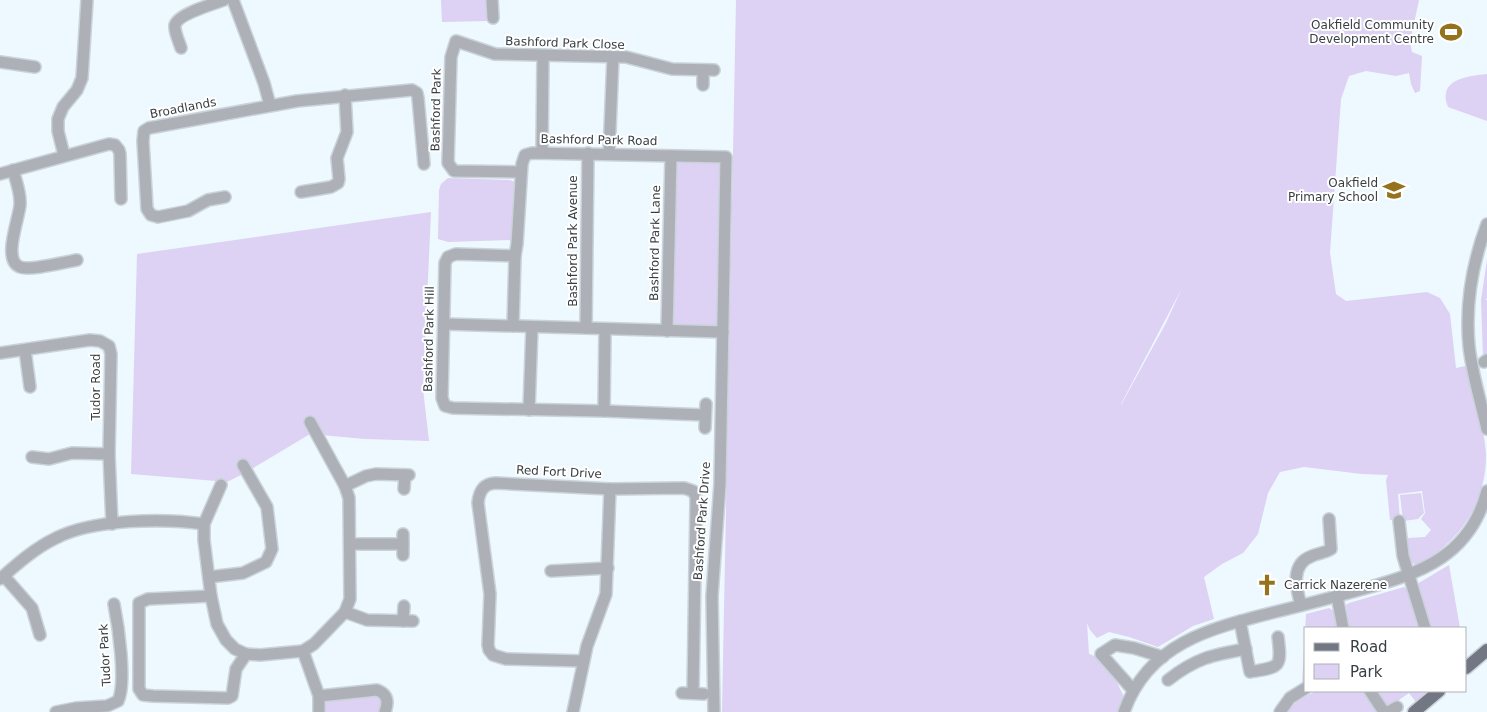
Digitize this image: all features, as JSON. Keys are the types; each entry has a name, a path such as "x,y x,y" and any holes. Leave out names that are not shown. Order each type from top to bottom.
{"main road":[{"path":"1467,667 1487,650"},
{"path":"1414,712 1438,692"}],"street":[{"path":"64,155 58,131 58,119 63,107 77,90 82,78 88,0"},
{"path":"181,48 175,27 178,20 224,0"},
{"path":"233,0 264,83 270,105"},
{"path":"492,0 493,18"},
{"name":"Bashford Park Close","path":"456,41 495,54 613,57 626,58 672,69 709,70 703,86"},
{"name":"Bashford Park","path":"456,41 451,57 448,163 454,171 521,172"},
{"path":"542,153 544,56"},
{"path":"610,154 613,57"},
{"path":"0,62 35,67"},
{"name":"Broadlands","path":"225,197 202,202 188,211 150,216 147,209 144,131 149,128 270,105 408,90 415,92 418,98 424,146 424,164"},
{"path":"301,192 331,188 338,183 338,158 347,132 345,96"},
{"path":"0,174 64,155 108,144 115,145 118,147 120,154 121,198"},
{"name":"Bashford Park Road","path":"513,326 515,256 518,244 521,172 525,155 588,153 726,157"},
{"name":"Bashford Park Avenue","path":"586,328 588,153"},
{"name":"Bashford Park Lane","path":"667,330 671,156"},
{"name":"Bashford Park Drive","path":"714,712 712,596 720,484 726,157"},
{"path":"13,170 20,204 11,252 15,264 22,268 29,268 77,260"},
{"path":"1487,224 1474,261 1469,310 1469,346 1484,401 1487,429"},
{"name":"Bashford Park Hill","path":"515,256 456,254 448,256 444,263 442,398 445,406 454,408 529,410 705,410 705,428"},
{"path":"444,324 723,332"},
{"path":"529,410 532,327"},
{"path":"604,411 605,329"},
{"name":"Tudor Road","path":"0,353 90,340 100,341 109,346 111,366 109,454 112,524"},
{"path":"25,350 30,387"},
{"path":"221,485 204,524 204,540 211,596 217,624 226,640 235,649 246,654 260,655 303,651 314,644 345,612 350,600 349,498 346,486 310,422"},
{"path":"32,457 49,458 72,453 109,454"},
{"path":"209,577 243,573 266,562 272,549 267,506 243,465"},
{"path":"346,486 366,476 376,474 407,475 404,489"},
{"name":"Red Fort Drive","path":"583,661 506,660 490,653 488,645 490,594 478,509 478,496 484,486 495,483 610,489 688,488 695,493 693,693"},
{"path":"573,712 589,639 606,597 610,489"},
{"path":"1124,712 1133,690 1142,676 1163,657 1187,640 1210,630 1240,621 1409,576 1429,566 1461,540 1478,514 1487,491"},
{"path":"1301,605 1296,586 1296,574 1306,558 1331,549 1330,519"},
{"path":"40,635 30,606 2,578 32,552 55,538 80,529 112,524 161,521 204,524"},
{"path":"1399,522 1403,556 1425,627"},
{"path":"350,544 403,544"},
{"path":"551,571 608,568"},
{"path":"211,596 148,599 139,603 139,689 143,695 228,698 232,696 236,669 246,654"},
{"path":"1336,596 1343,627"},
{"name":"Tudor Park","path":"56,712 76,708 107,706 118,701 121,687 120,631 114,604"},
{"path":"345,612 367,620 408,621 404,606"},
{"path":"1240,621 1250,672 1273,668 1279,662 1278,637"},
{"path":"1133,690 1101,654 1115,645 1134,648 1163,657"},
{"path":"1168,680 1182,669 1208,656 1246,649"},
{"path":"303,651 319,696 319,712"},
{"path":"1280,712 1290,698 1304,689"},
{"path":"319,696 376,690 383,692 387,697 388,705 385,712"},
{"path":"1371,692 1390,710"}],"green space":[{"path":"441,0 488,0 488,21 442,22"},
{"path":"736,0 1419,0 1410,42 1412,52 1422,56 1420,91 1415,93 1409,73 1396,76 1366,71 1349,76 1341,99 1330,253 1336,294 1346,301 1427,292 1440,298 1450,314 1456,368 1470,365 1486,453 1482,488 1476,504 1468,519 1446,545 1418,564 1414,564 1409,560 1407,538 1425,537 1431,530 1421,519 1425,513 1422,491 1398,494 1400,519 1390,520 1386,480 1388,475 1304,467 1280,472 1268,493 1258,534 1243,553 1222,564 1204,577 1214,619 1193,626 1158,647 1109,632 1097,638 1087,623 1089,654 1106,660 1127,703 1124,712 722,712","holes":["1182,288 1166,323 1121,405"]},
{"path":"1487,74 1487,121 1448,107 1446,98 1450,85 1463,78"},
{"path":"671,156 726,157 723,332 667,331"},
{"path":"448,178 510,180 515,182 513,240 448,242 438,239 439,190 441,184"},
{"path":"431,212 423,389 429,441 365,439 310,434 245,473 221,485 216,481 131,474 137,254"},
{"path":"1487,260 1487,356 1483,357 1481,300"},
{"path":"1421,493 1424,513 1418,519 1403,521 1400,495"},
{"path":"1449,565 1460,627 1430,627 1417,584"},
{"path":"1404,587 1408,590 1418,627 1349,627 1346,605"},
{"path":"1329,608 1334,611 1337,627 1305,627 1306,614"},
{"path":"1304,649 1304,683 1302,684"},
{"path":"1314,692 1365,692 1377,712 1287,712 1297,701"},
{"path":"1378,692 1428,692 1416,702 1409,693 1389,707"},
{"path":"374,694 382,698 381,710 379,712 322,712 325,701"}],"place":[{"name":"Oakfield Community Development Centre","path":"1451,32"},
{"name":"Oakfield Primary School","path":"1394,190"},
{"name":"Carrick Nazerene","path":"1267,585"}]}
